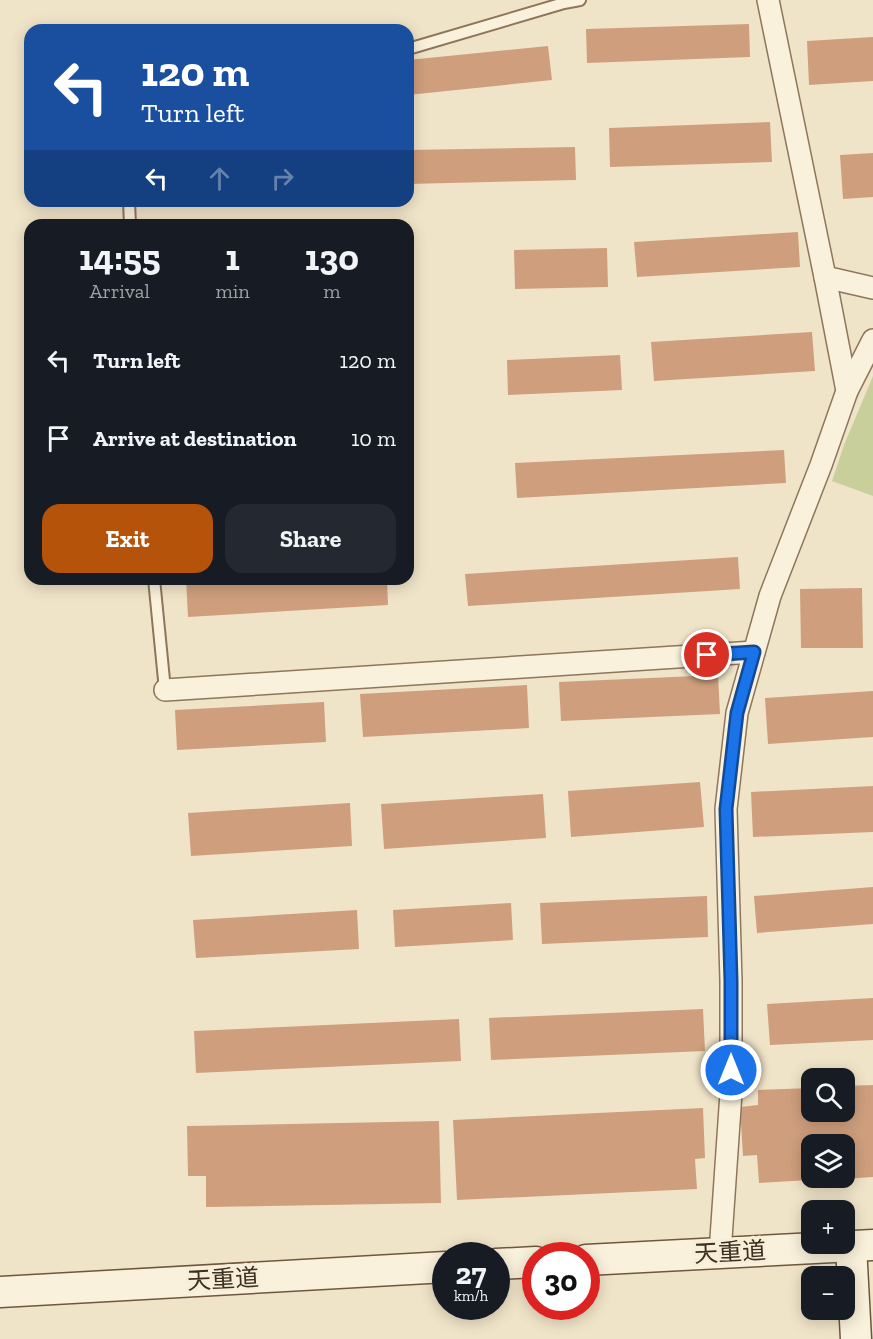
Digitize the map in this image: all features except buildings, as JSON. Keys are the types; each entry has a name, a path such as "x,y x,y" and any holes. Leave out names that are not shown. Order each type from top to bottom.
{"street":[{"path":"768,0 847,391"},
{"path":"825,277 873,288"},
{"path":"720,1253 731,1093 731,981 726,809 737,713 770,596 847,391 873,340"},
{"path":"165,690 754,652"},
{"path":"856,1339 862,1246"},
{"name":"天重道","path":"600,1259 862,1246"},
{"name":"天重道","path":"0,1292 432,1268"}],"lane":[{"path":"414,47 580,0"},
{"path":"155,585 165,690"}],"green space":[{"path":"873,376 873,496 832,481 844,445"}],"route":[{"path":"707,655 754,652 737,713 726,809 731,1070"}]}
